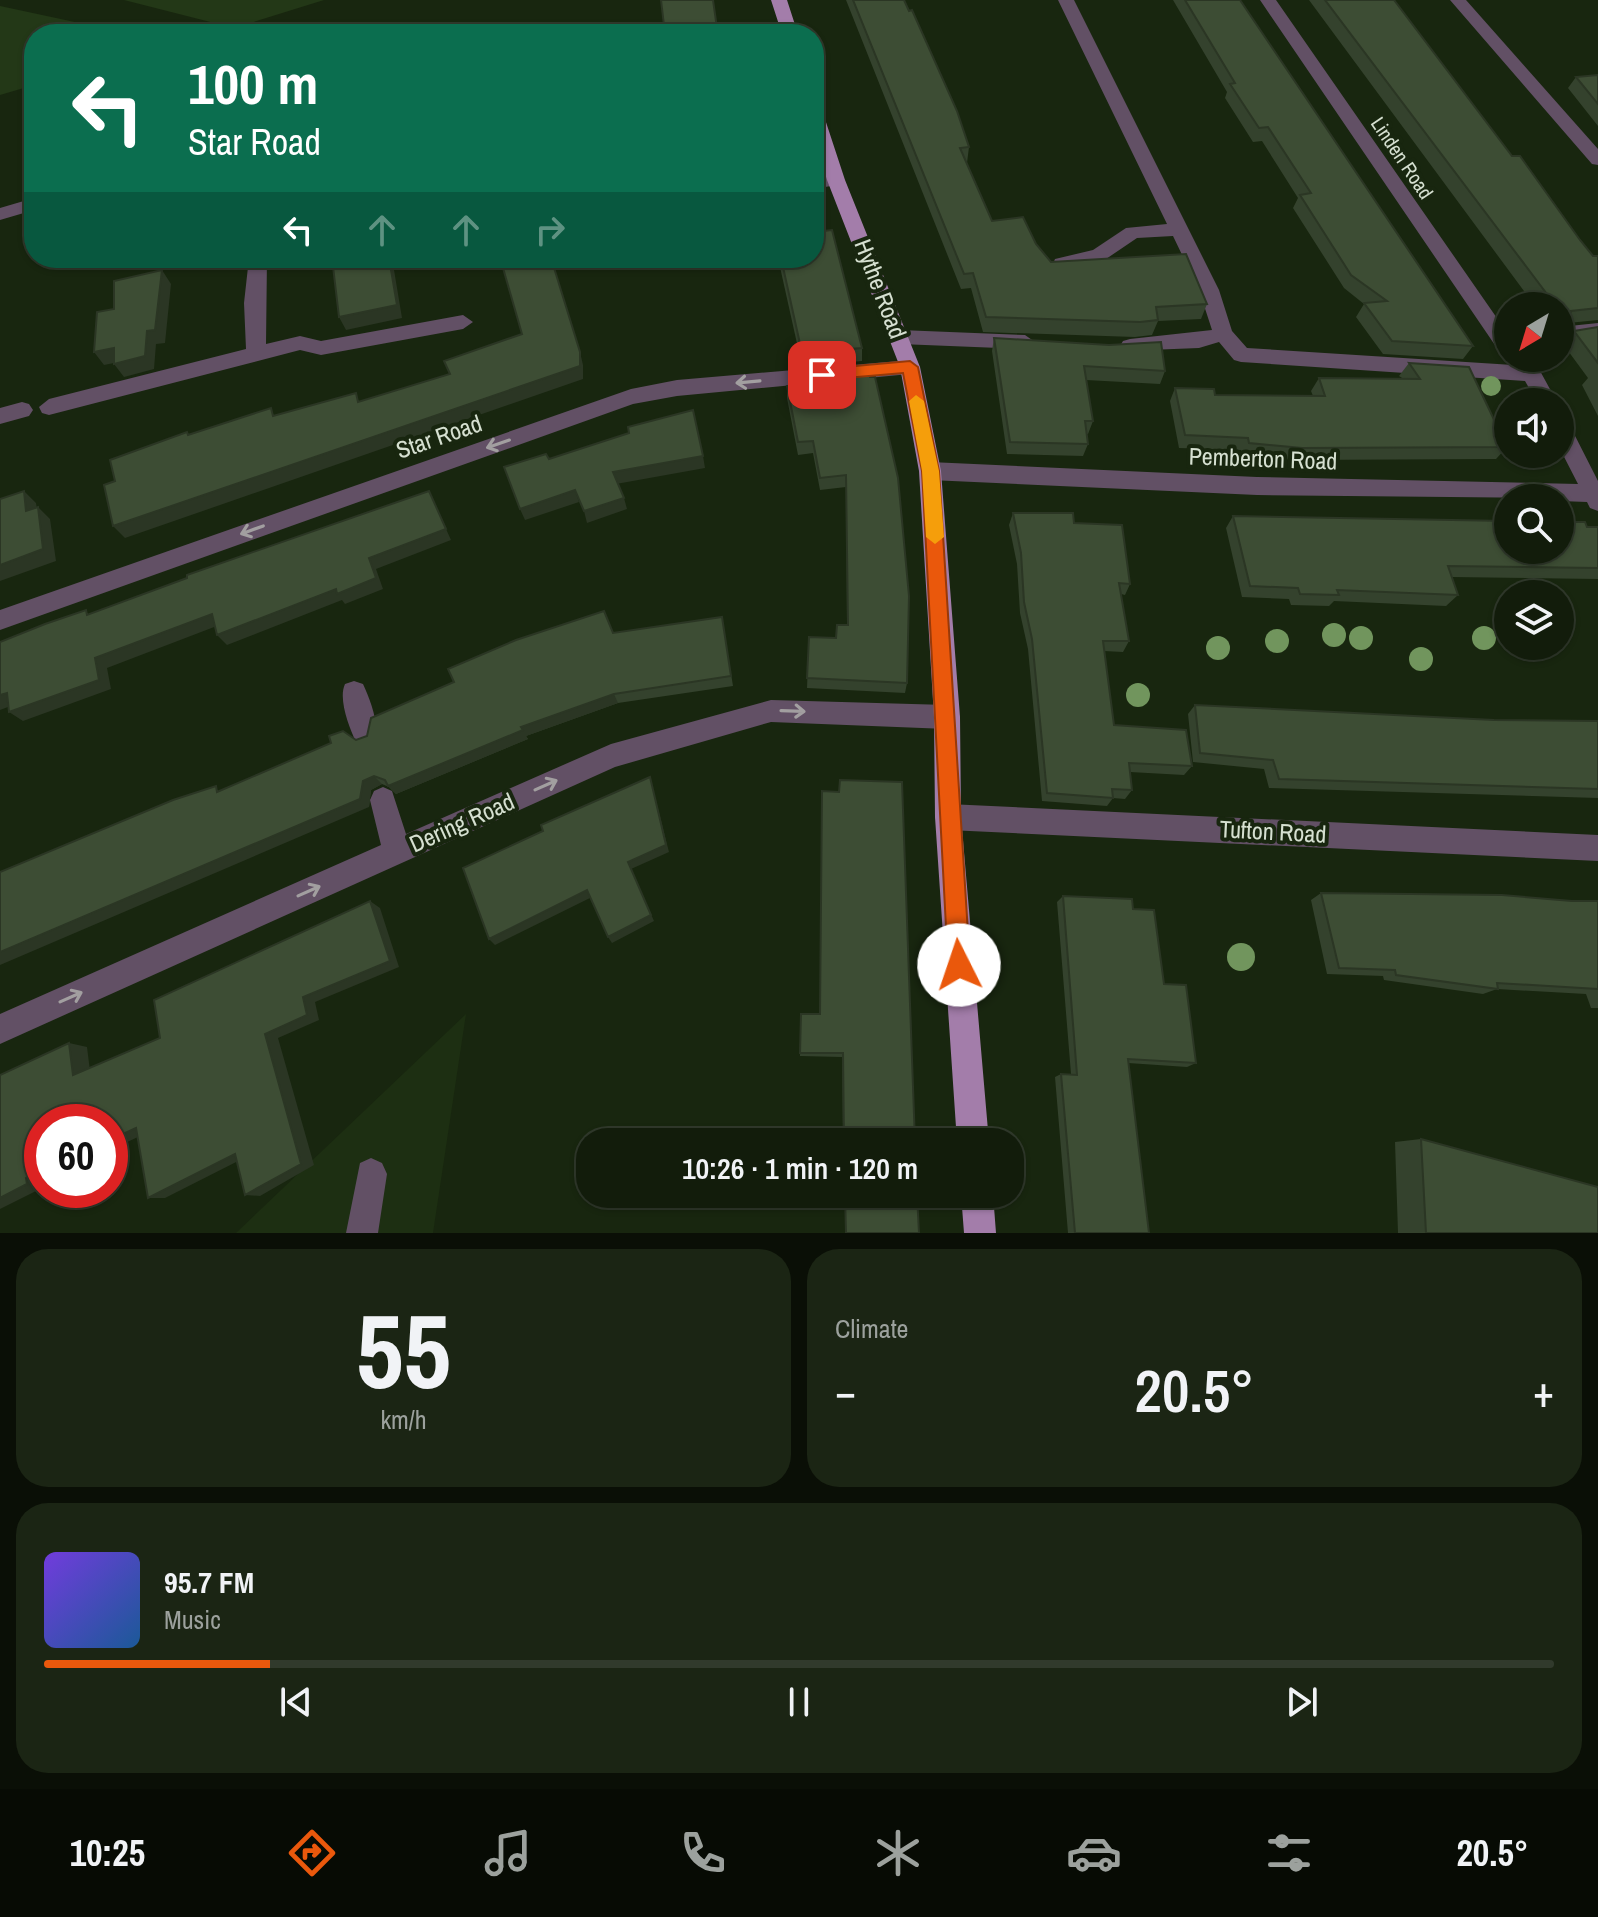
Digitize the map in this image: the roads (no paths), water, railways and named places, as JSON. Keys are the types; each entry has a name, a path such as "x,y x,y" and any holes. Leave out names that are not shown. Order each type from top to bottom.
{"main road":[{"path":"779,0 787,24"},
{"name":"Hythe Road","path":"825,182 900,337 910,367 930,471 947,717 948,817 972,1128"},
{"path":"978,1208 980,1233"}],"street":[{"path":"1066,0 1209,290 1223,334 1241,355 1532,374 1540,388"},
{"name":"Linden Road","path":"1268,0 1494,327"},
{"path":"1458,0 1598,160"},
{"path":"0,214 24,207"},
{"path":"1062,264 1099,255 1133,232 1180,229"},
{"path":"256,353 254,303 257,268"},
{"path":"49,407 300,343 321,348 463,322"},
{"path":"1574,333 1598,330"},
{"path":"1103,346 1199,341 1223,334"},
{"path":"900,337 1043,343"},
{"name":"Star Road","path":"0,620 631,397 677,388 910,367"},
{"path":"0,416 22,410"},
{"path":"1574,455 1596,497"},
{"name":"Pemberton Road","path":"930,471 1596,497"},
{"path":"354,692 365,734"},
{"name":"Dering Road","path":"0,1029 611,756 771,711 947,717"},
{"path":"383,800 397,852"},
{"name":"Tufton Road","path":"948,817 1598,848"},
{"path":"362,1233 371,1174"}]}
